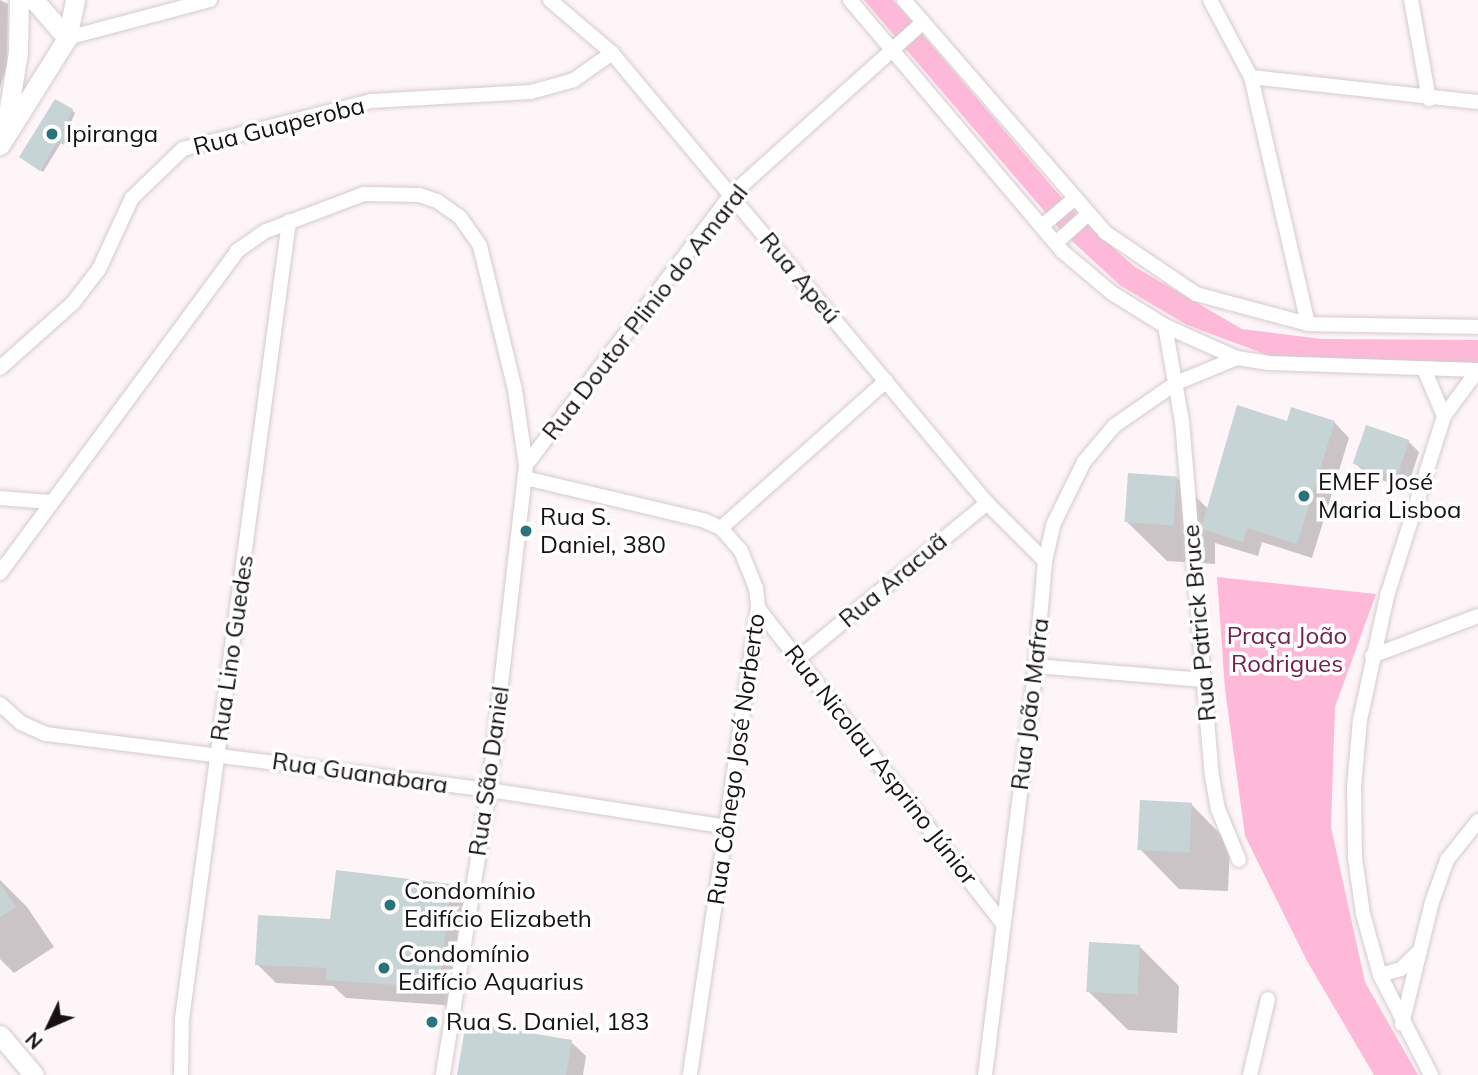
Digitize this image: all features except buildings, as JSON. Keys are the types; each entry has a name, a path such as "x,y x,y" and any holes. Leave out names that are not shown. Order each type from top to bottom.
{"main road":[{"path":"2,140 18,52 19,0"},
{"path":"34,0 67,38"},
{"path":"2,140 67,38 75,0"},
{"path":"0,1035 34,1075"}],"street":[{"path":"67,38 210,0"},
{"name":"Rua Apeú","path":"550,0 612,54 987,503 1045,561"},
{"path":"850,0 1056,243 1112,293 1165,326 1237,358 1301,366 1478,370"},
{"path":"904,0 1088,214 1148,265 1196,294 1308,324 1478,327"},
{"path":"1210,0 1251,77 1308,324"},
{"path":"1411,0 1429,99"},
{"name":"Rua Doutor Plinio do Amaral","path":"525,471 730,195 923,22"},
{"name":"Rua Guaperoba","path":"0,368 74,303 99,269 132,198 183,149 371,101 531,92 574,80 612,54"},
{"path":"1251,77 1429,99 1478,102"},
{"path":"0,573 225,264 250,241 289,221 364,194 392,192 437,201 460,217 480,246 515,390 525,471 703,520 721,528 886,381"},
{"path":"1042,226 1074,199"},
{"path":"1056,243 1088,214"},
{"name":"Rua Lino Guedes","path":"181,1075 182,1019 289,221"},
{"path":"1165,326 1176,383"},
{"name":"Rua João Mafra","path":"985,1075 1036,666 1045,561 1053,525 1084,462 1114,426 1176,383 1237,358"},
{"path":"1424,369 1444,416"},
{"path":"1432,1075 1402,1024 1380,975 1363,914 1355,858 1355,773 1372,656 1387,596 1444,416 1478,370"},
{"name":"Rua Patrick Bruce","path":"1176,383 1202,680 1216,798 1239,860"},
{"name":"Rua São Daniel","path":"443,1075 489,790 525,471"},
{"path":"0,498 50,502"},
{"name":"Rua Aracuã","path":"799,659 987,503"},
{"name":"Rua Cônego José Norberto","path":"690,1075 758,608 749,568 721,528"},
{"name":"Rua Nicolau Asprino Júnior","path":"758,608 1003,924"},
{"path":"1372,656 1478,617"},
{"path":"1036,666 1202,680"},
{"name":"Rua Guanabara","path":"0,704 21,723 46,734 489,790 728,827"},
{"path":"1402,1024 1447,860 1478,821"},
{"path":"1380,975 1401,969 1421,949"},
{"path":"1250,1075 1268,999"}],"green space":[{"path":"864,0 893,0 1079,218 1135,267 1242,329 1322,339 1478,340 1478,363 1281,360 1187,325 1121,286 1062,232"},
{"name":"Praça João Rodrigues","path":"1217,577 1376,594 1335,707 1331,827 1365,982 1418,1075 1374,1075 1307,961 1245,836 1225,689"}],"place":[{"name":"Ipiranga","path":"52,134"},
{"name":"EMEF José Maria Lisboa","path":"1304,496"},
{"name":"Rua S. Daniel, 380","path":"526,531"},
{"name":"Condomínio Edifício Elizabeth","path":"390,905"},
{"name":"Condomínio Edifício Aquarius","path":"384,968"},
{"name":"Rua S. Daniel, 183","path":"432,1022"}]}
